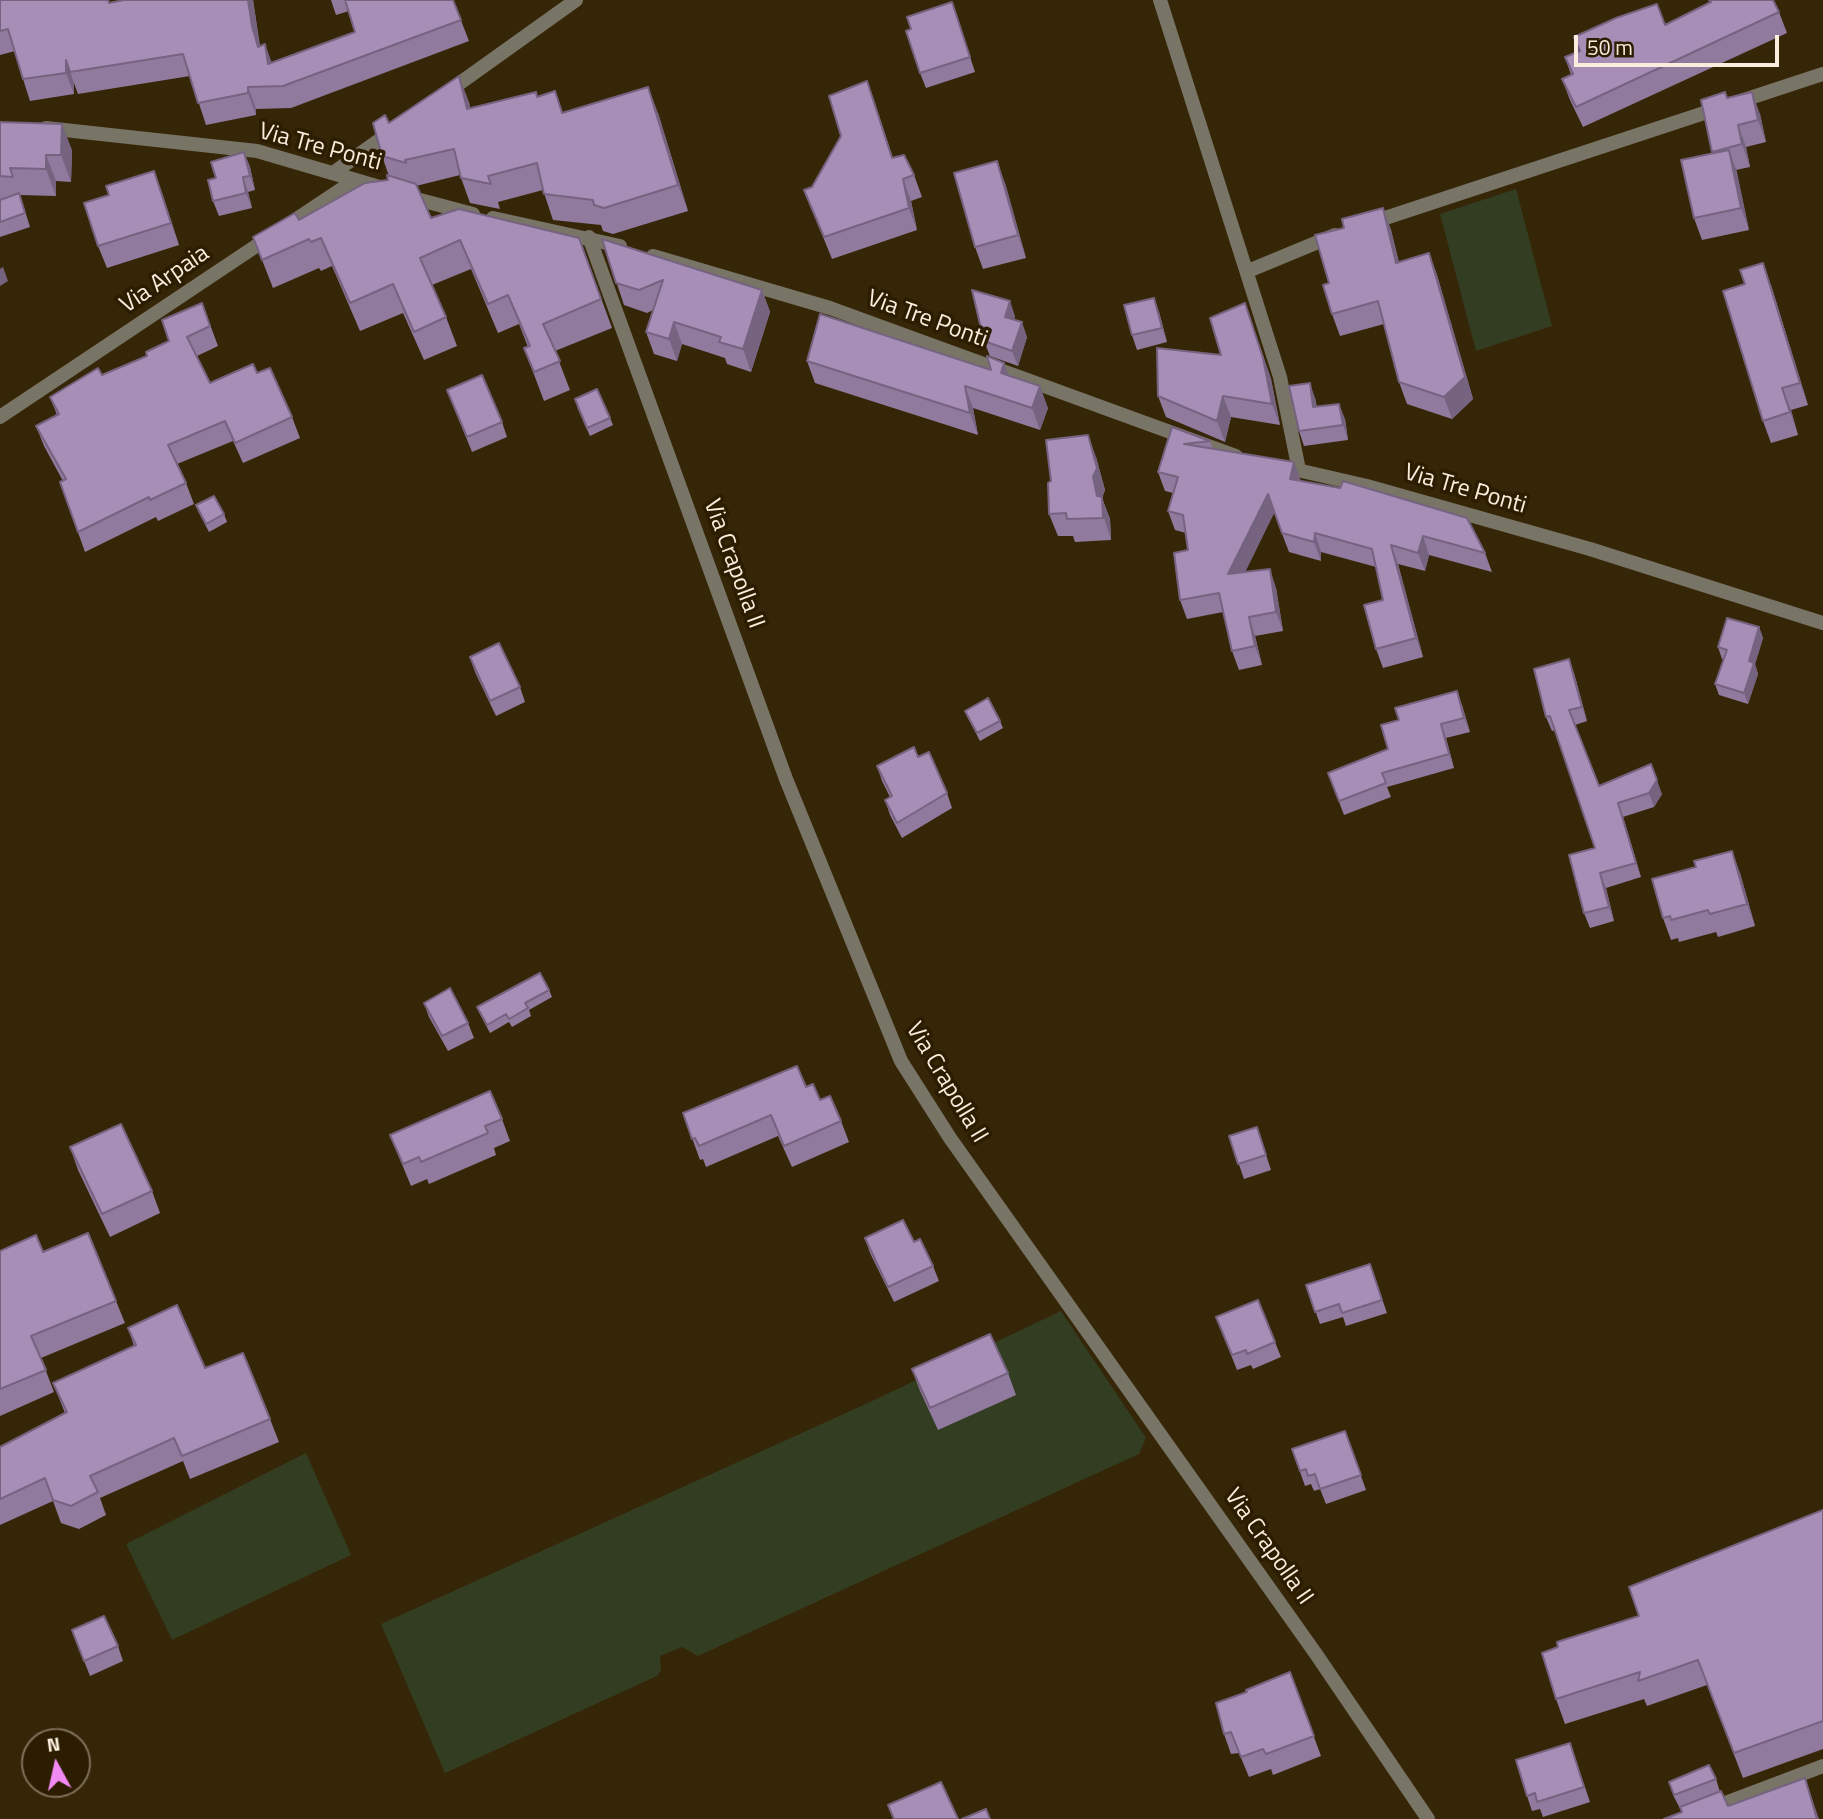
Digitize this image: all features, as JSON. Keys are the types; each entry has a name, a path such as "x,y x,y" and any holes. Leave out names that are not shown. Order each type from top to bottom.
{"street":[{"path":"432,102 576,0"},
{"path":"1160,0 1280,377 1299,470"},
{"path":"1248,271 1365,225 1823,74"},
{"name":"Via Tre Ponti","path":"27,126 257,151 444,208 589,237 830,308 1252,459 1367,486 1590,549 1823,623"},
{"path":"333,173 399,126"},
{"name":"Via Arpaia","path":"0,417 355,180"},
{"name":"Via Crapolla II","path":"589,237 786,779 901,1061 950,1138 1316,1654 1428,1819"},
{"path":"1684,1819 1823,1766"}],"green space":[{"path":"1516,189 1552,326 1476,351 1440,214"},
{"path":"1061,1311 1146,1438 1139,1454 698,1656 682,1647 660,1656 661,1670 657,1676 445,1773 381,1624 870,1402"},
{"path":"306,1453 351,1555 172,1640 126,1544"}],"building":[{"path":"0,0 108,0 109,3 124,0 248,0 258,47 265,44 268,64 355,32 345,0 453,0 461,20 283,86 248,87 248,93 198,103 183,54 70,72 66,60 66,73 23,79 8,29 0,31"},
{"path":"1709,0 1773,0 1779,12 1576,107 1562,79 1573,74 1565,57 1580,51 1574,37 1616,18 1657,4 1665,25 1711,2"},
{"path":"952,2 970,57 920,73 906,31 911,29 907,17"},
{"path":"459,76 467,109 536,92 537,97 555,91 562,113 648,87 678,185 604,208 594,205 593,200 544,194 537,163 488,176 491,184 461,178 454,149 405,160 406,163 382,156 373,123 385,115 389,123"},
{"path":"867,81 892,158 904,155 914,175 903,179 909,208 824,237 804,190 812,187 841,136 829,96"},
{"path":"1725,92 1727,98 1752,92 1758,120 1738,125 1742,144 1712,152 1701,100"},
{"path":"0,122 62,124 61,155 46,155 46,169 10,168 13,177 0,176"},
{"path":"1729,150 1741,208 1694,218 1681,160"},
{"path":"244,152 250,176 243,177 246,193 213,201 208,180 216,178 211,162"},
{"path":"997,161 1018,235 975,247 954,173"},
{"path":"154,171 171,223 98,246 84,203 109,195 106,186"},
{"path":"387,175 416,184 431,218 459,209 579,238 601,299 543,324 560,361 534,372 524,348 530,346 508,295 488,304 460,240 420,258 446,317 414,332 393,284 350,303 321,238 311,242 309,239 262,260 253,237 295,213 299,220 365,183 388,180"},
{"path":"19,193 25,213 0,222 0,200"},
{"path":"1383,208 1396,263 1429,253 1465,377 1444,397 1399,382 1378,301 1332,314 1323,285 1329,283 1315,235 1344,228 1342,219"},
{"path":"602,239 762,290 743,349 719,342 721,337 674,322 669,339 646,332 663,280 639,290 616,283"},
{"path":"1763,263 1800,383 1782,388 1790,412 1763,421 1723,291 1745,284 1740,270"},
{"path":"972,290 1010,301 1005,317 1022,322 1012,351 984,341"},
{"path":"1154,298 1162,328 1132,335 1124,305"},
{"path":"202,303 210,326 187,337 210,383 253,364 257,373 270,368 292,417 235,443 225,421 168,445 186,483 150,500 149,497 78,532 60,482 66,479 36,426 59,414 50,397 98,368 102,375 147,356 146,352 169,341 162,320"},
{"path":"1245,303 1263,358 1272,404 1223,396 1217,421 1158,396 1157,348 1221,355 1210,318"},
{"path":"820,314 991,370 987,356 1004,363 1001,373 1040,386 1032,408 965,386 970,413 807,361"},
{"path":"482,375 502,422 467,437 447,390"},
{"path":"1310,383 1313,407 1339,404 1343,425 1299,431 1289,386"},
{"path":"597,389 610,418 587,428 575,399"},
{"path":"1172,427 1210,441 1184,444 1294,462 1290,479 1340,488 1343,481 1467,518 1485,553 1423,536 1418,553 1391,545 1416,638 1376,649 1364,605 1383,600 1372,549 1315,533 1314,542 1282,533 1268,494 1228,574 1270,569 1276,612 1249,617 1255,646 1232,651 1219,593 1180,600 1174,553 1188,550 1183,515 1168,511 1178,477 1158,472"},
{"path":"1088,435 1097,468 1093,477 1097,496 1102,497 1103,518 1067,519 1066,513 1049,514 1048,483 1051,481 1046,440"},
{"path":"214,496 224,514 206,524 196,505"},
{"path":"1727,618 1759,627 1749,661 1754,663 1744,693 1715,684 1727,650 1718,647"},
{"path":"499,643 520,687 490,701 470,657"},
{"path":"1569,659 1582,707 1569,710 1599,786 1651,764 1657,780 1649,793 1618,803 1636,863 1600,873 1609,907 1584,913 1569,855 1595,848 1550,716 1546,717 1534,669"},
{"path":"1457,691 1464,718 1441,724 1449,754 1382,773 1386,783 1339,801 1328,773 1388,749 1381,725 1399,720 1395,708"},
{"path":"988,698 1000,721 977,733 965,711"},
{"path":"914,747 918,757 929,752 947,793 897,823 885,800 892,796 877,766"},
{"path":"1732,851 1747,904 1710,914 1708,910 1671,920 1670,916 1663,918 1652,879 1696,867 1694,861"},
{"path":"540,973 549,990 525,1003 528,1008 509,1019 506,1014 487,1025 477,1007"},
{"path":"450,988 468,1023 442,1036 424,1003"},
{"path":"797,1066 806,1087 813,1084 820,1100 830,1096 841,1121 784,1146 771,1115 699,1146 695,1138 692,1139 683,1113"},
{"path":"490,1091 502,1119 485,1126 488,1133 421,1162 419,1157 403,1164 390,1135"},
{"path":"121,1124 152,1191 102,1214 70,1147"},
{"path":"1257,1127 1266,1155 1238,1164 1229,1136"},
{"path":"903,1220 914,1242 920,1239 933,1266 888,1287 865,1238"},
{"path":"88,1233 116,1301 31,1336 46,1370 0,1389 0,1251 36,1235 43,1252"},
{"path":"1370,1264 1382,1300 1342,1313 1339,1304 1315,1312 1306,1285"},
{"path":"1258,1300 1275,1342 1247,1354 1246,1350 1232,1355 1216,1317"},
{"path":"177,1305 205,1368 243,1353 270,1419 182,1456 174,1438 90,1476 98,1492 71,1506 53,1500 45,1478 0,1499 0,1447 67,1412 53,1383 136,1345 128,1328"},
{"path":"990,1334 1008,1373 930,1408 912,1369"},
{"path":"1345,1431 1361,1475 1320,1489 1315,1474 1308,1476 1306,1469 1300,1471 1292,1449"},
{"path":"1823,1510 1823,1721 1734,1753 1698,1660 1638,1681 1640,1672 1556,1699 1542,1653 1558,1647 1557,1642 1639,1616 1629,1587"},
{"path":"104,1616 118,1646 84,1661 72,1630"},
{"path":"1290,1672 1314,1736 1266,1754 1263,1749 1241,1757 1231,1732 1224,1734 1216,1703"},
{"path":"1570,1743 1584,1787 1537,1802 1535,1793 1527,1796 1516,1760"},
{"path":"1709,1765 1716,1779 1674,1795 1669,1782"},
{"path":"1805,1778 1817,1819 1664,1819 1682,1812 1680,1807 1721,1791 1728,1806"},
{"path":"941,1782 958,1819 894,1819 888,1805"},
{"path":"986,1809 990,1819 962,1819"}]}
